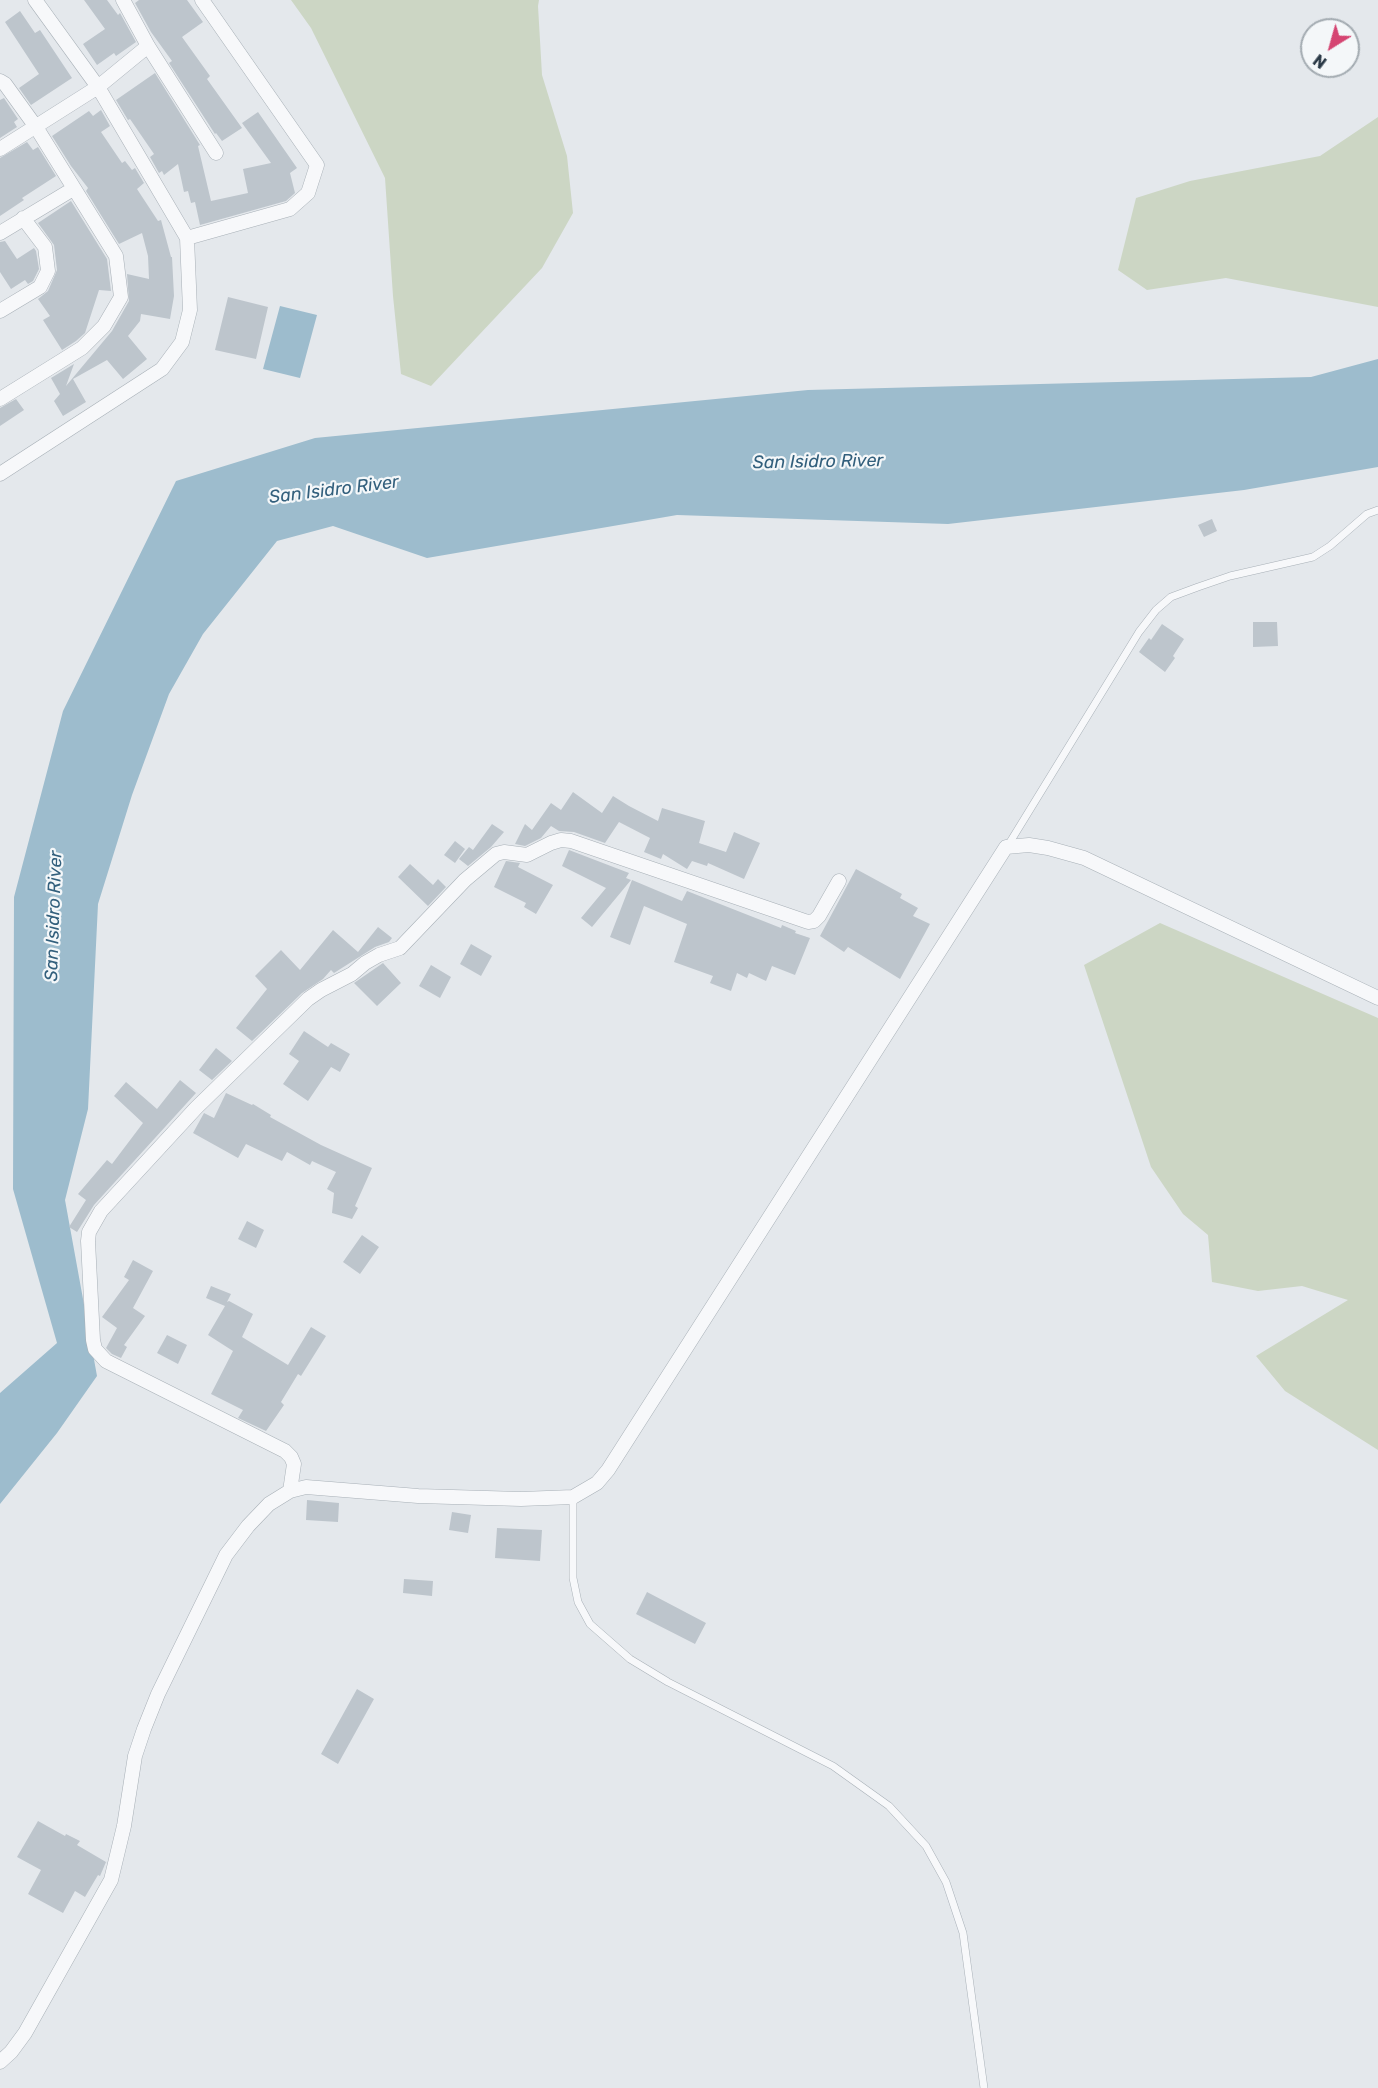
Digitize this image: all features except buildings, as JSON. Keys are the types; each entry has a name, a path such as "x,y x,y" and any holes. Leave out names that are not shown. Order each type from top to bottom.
{"street":[{"path":"0,474 162,369 182,342 190,310 186,238 98,87 35,0"},
{"path":"123,0 148,46 216,153"},
{"path":"186,238 290,209 308,193 317,165 202,0"},
{"path":"0,149 98,87 148,46"},
{"path":"0,81 5,84 36,128 116,256 121,297 104,326 82,348 0,399"},
{"path":"0,232 74,189"},
{"path":"0,311 39,287 48,271 45,247 23,218"},
{"path":"290,1491 294,1464 285,1451 106,1361 95,1349 88,1241 89,1232 101,1211 196,1108 308,999 380,955 400,948 465,880 496,854 504,852 527,855 551,843 561,840 571,841 808,922 814,921 819,916 839,881"},
{"path":"0,2062 26,2033 111,1880 124,1826 135,1756 144,1729 158,1694 226,1555 269,1504 290,1491 306,1487 418,1496 521,1499 573,1497 597,1483 608,1470 1006,847 1029,845 1084,858 1378,998"}],"lane":[{"path":"1006,847 1139,632 1156,610 1171,597 1230,576 1313,557 1330,546 1367,514 1378,510"},
{"path":"573,1497 573,1578 578,1602 590,1624 596,1630 630,1659 668,1682 833,1766 888,1806 926,1846 946,1882 963,1933 984,2088"}],"green space":[{"path":"291,0 539,0 542,75 567,156 573,213 542,268 431,386 401,374 385,178 311,28"},
{"path":"1378,117 1378,307 1226,278 1147,290 1118,270 1136,198 1190,181 1320,156"},
{"path":"1160,923 1378,1018 1378,1450 1285,1391 1256,1356 1348,1300 1302,1286 1258,1291 1212,1282 1208,1235 1183,1214 1151,1167 1084,965"}],"water":[{"path":"280,306 317,315 300,378 263,369"},
{"name":"San Isidro River","path":"1378,359 1378,467 1244,490 948,524 677,515 427,558 333,526 277,541 203,634 169,694 132,795 98,904 88,1109 65,1200 97,1376 57,1433 0,1504 0,1393 57,1343 13,1189 14,897 63,711 176,481 315,438 808,390 1311,377"}]}
